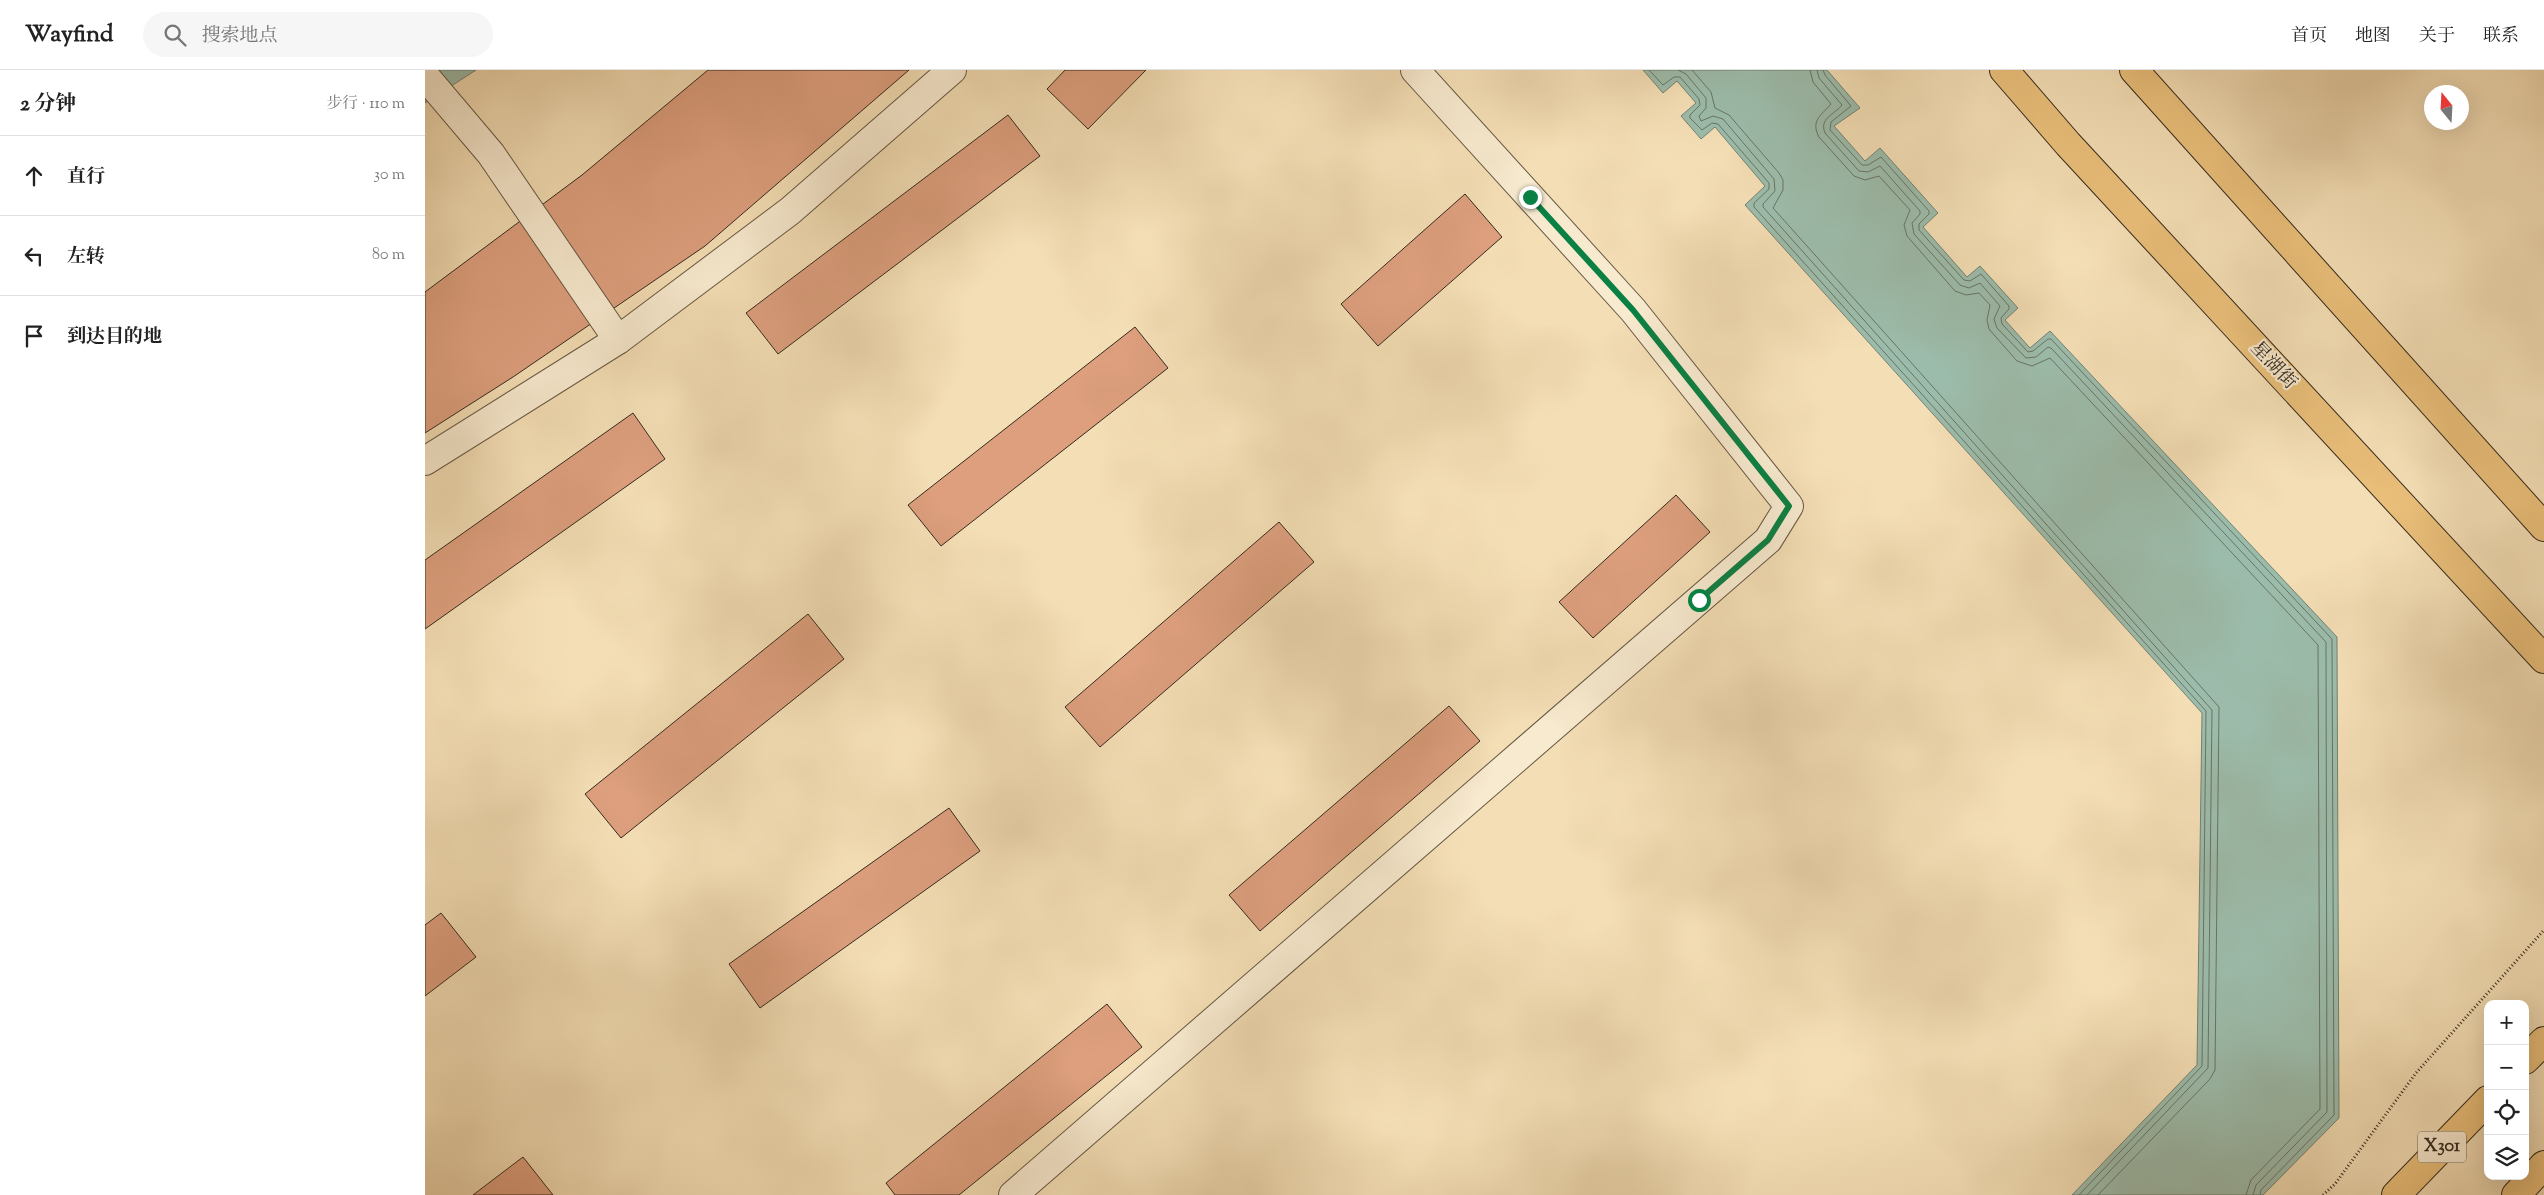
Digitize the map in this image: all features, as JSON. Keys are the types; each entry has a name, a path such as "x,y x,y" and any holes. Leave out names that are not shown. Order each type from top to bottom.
{"main road":[{"name":"星湖街","path":"2004,70 2068,144 2544,659"},
{"path":"2134,70 2544,527"},
{"path":"2529,1056 2544,1041"},
{"name":"X301","path":"2396,1195 2484,1104"},
{"path":"2515,1195 2544,1165"}],"street":[{"path":"425,461 618,340 790,211 952,70"},
{"path":"1013,1195 1768,540 1789,506 1633,310 1415,70"},
{"path":"425,76 491,154 618,340"}],"path":[{"path":"2323,1195 2335,1184 2416,1073 2544,930"}],"water":[{"path":"425,70 476,70 425,103"},
{"path":"1643,70 1827,70 1860,108 1834,126 1865,161 1880,148 1938,213 1923,227 1967,277 1980,266 2018,308 2005,320 2030,348 2050,331 2337,637 2339,1118 2263,1195 2072,1195 2197,1065 2202,713 1745,205 1765,186 1715,127 1701,139 1681,116 1696,103 1677,81 1663,93"}],"building":[{"path":"708,70 909,70 705,246 513,377 425,433 425,292 582,175"},
{"path":"1065,70 1146,70 1088,129 1047,89"},
{"path":"1008,115 1040,156 778,354 746,313"},
{"path":"1465,194 1502,237 1378,346 1341,304"},
{"path":"1135,327 1168,368 941,546 908,505"},
{"path":"633,413 665,459 425,629 425,560"},
{"path":"1676,495 1710,532 1593,638 1559,602"},
{"path":"1279,522 1314,562 1100,747 1065,707"},
{"path":"808,614 844,659 621,838 585,794"},
{"path":"1449,706 1480,741 1260,931 1229,895"},
{"path":"949,808 980,851 760,1008 729,964"},
{"path":"441,913 476,957 425,996 425,925"},
{"path":"1107,1004 1142,1047 959,1195 895,1195 886,1183"},
{"path":"523,1157 553,1195 473,1195"}],"route":[{"path":"1530,197 1633,310 1789,506 1768,540 1699,600"}]}
